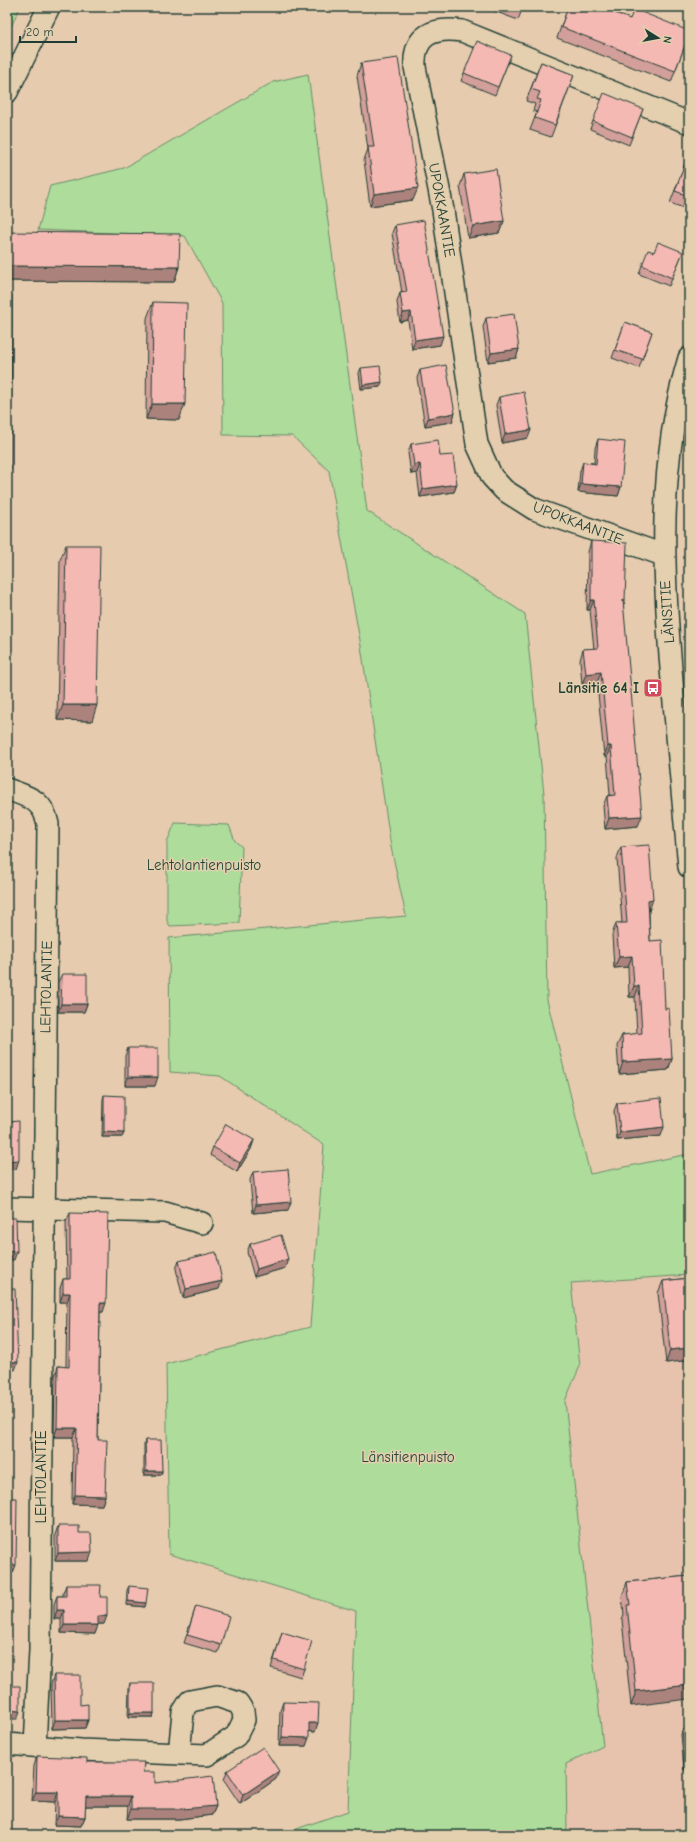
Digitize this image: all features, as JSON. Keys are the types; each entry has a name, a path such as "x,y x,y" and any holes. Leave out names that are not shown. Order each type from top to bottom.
{"street":[{"path":"7,92 49,7"},
{"name":"UPOKKAANTIE","path":"663,555 534,509 504,490 492,477 477,444 443,210 415,67 414,54 419,43 426,35 435,31 448,29 462,31 689,123"},
{"name":"LÄNSITIE","path":"689,358 681,385 673,422 667,473 663,555 666,615 689,867"},
{"name":"LEHTOLANTIE","path":"7,789 31,798 42,806 48,824 43,1209 40,1650 35,1745"},
{"path":"7,1208 165,1212 202,1223"},
{"path":"7,1744 35,1745 81,1750 179,1754"}],"shaded area":[{"path":"689,1275 689,1835 567,1835 565,1401 580,1366 571,1283"}],"green space":[{"path":"7,7 20,7 7,36"},
{"name":"Länsitienpuisto","path":"308,74 367,511 525,614 544,794 547,1000 590,1174 689,1154 689,1275 571,1283 580,1366 565,1401 603,1746 566,1764 567,1835 279,1835 348,1811 356,1611 169,1554 166,1364 310,1327 324,1145 220,1076 170,1072 169,938 406,916 391,847 361,646 329,471 292,436 223,435 222,303 185,236 38,230 50,186 124,168 273,82"},
{"name":"Lehtolantienpuisto","path":"175,823 229,825 235,841 242,847 239,923 170,926 167,921 167,842"}],"building":[{"path":"508,7 523,7 521,12"},
{"path":"568,7 600,7 630,19 634,9 689,31 689,35 675,71 561,27"},
{"path":"477,41 511,55 498,87 464,73"},
{"path":"398,58 418,188 374,194 368,147 374,147 361,63"},
{"path":"541,62 574,75 555,125 535,118 541,100 537,99 540,92 531,89"},
{"path":"604,93 643,109 632,137 593,121"},
{"path":"689,153 689,196 675,191"},
{"path":"496,169 504,221 473,226 464,174"},
{"path":"424,220 443,336 415,340 411,312 403,313 400,293 407,292 395,225"},
{"path":"8,232 180,234 179,267 8,266"},
{"path":"658,242 683,252 672,278 642,265 648,250 654,252"},
{"path":"7,295 12,295 11,469 7,469"},
{"path":"153,302 187,303 185,404 152,404"},
{"path":"514,314 519,349 491,353 486,318"},
{"path":"625,322 652,332 642,359 615,350"},
{"path":"446,365 455,413 428,418 420,370"},
{"path":"380,366 382,382 363,385 361,368"},
{"path":"524,392 531,430 505,434 499,397"},
{"path":"598,439 625,442 621,487 581,484 583,462 596,464"},
{"path":"438,440 440,456 453,455 457,484 423,489 420,464 414,465 411,444"},
{"path":"591,541 627,543 625,600 623,600 642,816 609,818 607,796 615,795 611,746 608,746 601,672 586,674 583,649 598,648 594,600 591,600"},
{"path":"66,545 100,545 97,705 63,705"},
{"path":"649,845 653,899 648,900 650,941 662,940 665,1009 669,1008 672,1059 623,1062 622,1035 642,1033 639,986 634,986 632,956 619,957 616,923 627,923 621,847"},
{"path":"62,974 87,974 87,1004 61,1004"},
{"path":"128,1048 158,1048 158,1077 128,1077"},
{"path":"104,1095 124,1096 124,1133 104,1132"},
{"path":"661,1098 664,1127 620,1132 617,1103"},
{"path":"19,1121 19,1160 7,1161 7,1122"},
{"path":"226,1124 254,1140 240,1163 213,1147"},
{"path":"288,1169 291,1202 256,1205 253,1172"},
{"path":"70,1213 108,1214 106,1303 100,1303 98,1440 107,1440 105,1496 75,1495 77,1428 57,1428 58,1366 69,1367 70,1293 63,1293 63,1279 70,1279"},
{"path":"7,1218 16,1218 17,1251 7,1252"},
{"path":"281,1235 288,1259 257,1269 250,1244"},
{"path":"216,1252 222,1281 186,1289 179,1261"},
{"path":"689,1278 689,1348 670,1350 663,1281"},
{"path":"7,1289 15,1289 18,1362 7,1362"},
{"path":"145,1440 161,1440 162,1471 146,1471"},
{"path":"7,1498 17,1498 16,1565 7,1565"},
{"path":"58,1526 79,1526 79,1533 91,1533 92,1552 58,1553"},
{"path":"689,1576 689,1685 636,1691 627,1605 630,1605 627,1582"},
{"path":"66,1585 101,1585 100,1597 107,1597 107,1616 98,1616 98,1625 64,1625 64,1610 57,1610 57,1596 66,1596"},
{"path":"129,1586 148,1588 146,1603 128,1601"},
{"path":"196,1606 229,1616 221,1645 187,1635"},
{"path":"282,1632 312,1641 304,1669 274,1660"},
{"path":"54,1675 80,1675 80,1705 88,1704 88,1720 55,1720"},
{"path":"130,1683 154,1683 154,1713 130,1713"},
{"path":"7,1686 20,1686 20,1711 7,1710"},
{"path":"283,1702 319,1703 318,1723 309,1723 309,1738 282,1737"},
{"path":"689,1726 689,1765 686,1765 682,1731"},
{"path":"263,1747 279,1771 243,1795 227,1771"},
{"path":"37,1756 87,1758 87,1762 144,1762 143,1772 155,1772 155,1783 213,1776 216,1806 182,1809 131,1809 131,1796 86,1796 85,1817 58,1816 58,1792 36,1792"}],"place":[{"name":"Länsitie 64 I","path":"653,688"}]}
